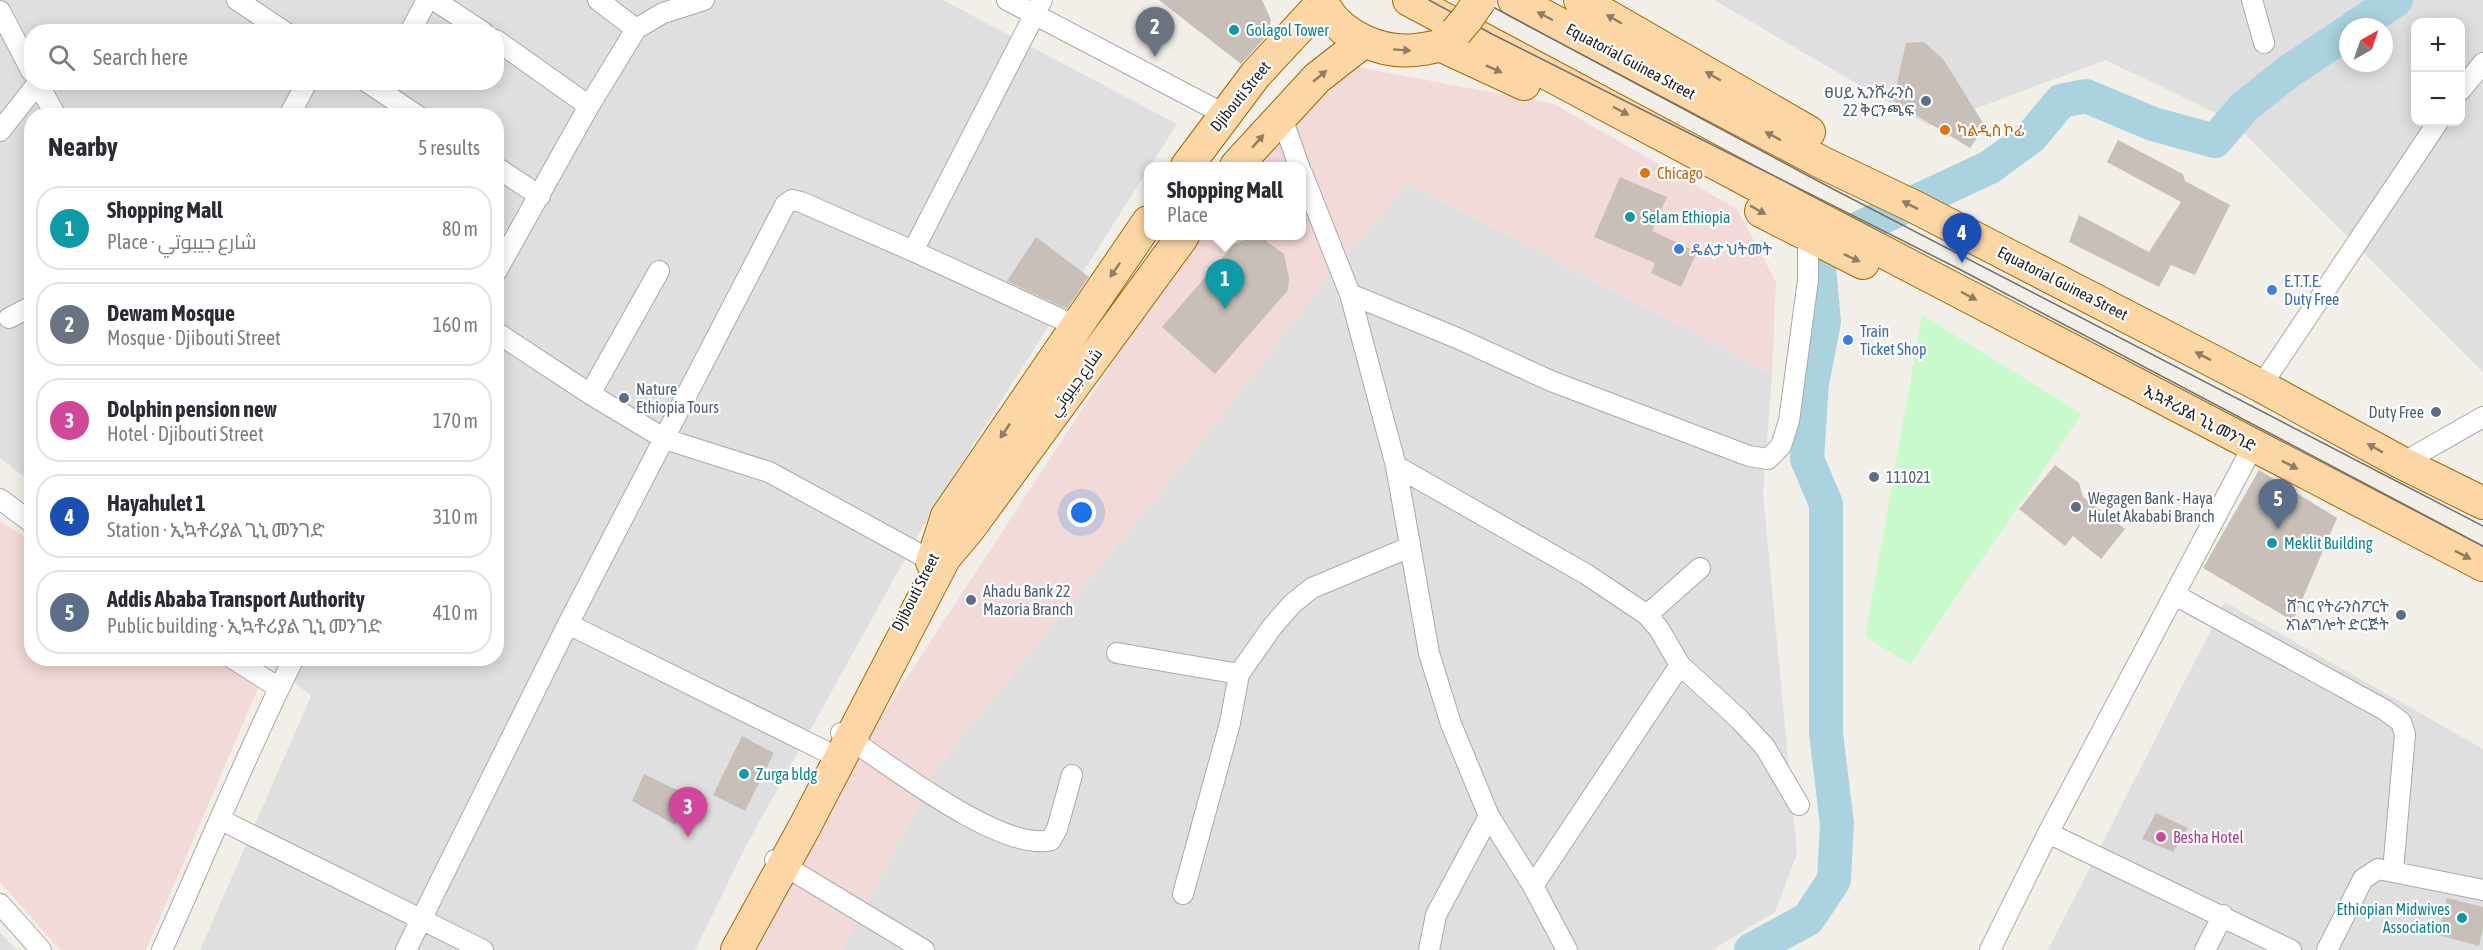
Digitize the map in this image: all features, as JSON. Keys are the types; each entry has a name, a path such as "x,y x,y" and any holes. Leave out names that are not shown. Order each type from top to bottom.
{"main road":[{"path":"1409,0 1569,84 1817,233"},
{"path":"1321,2 1340,25 1363,42 1406,52 1448,39 1467,19 1480,0"},
{"name":"Equatorial Guinea Street","path":"1514,0 1823,162 1882,190 2261,386 2402,463 2483,503"},
{"path":"1580,0 1848,155 1882,190"},
{"name":"Djibouti Street","path":"1190,162 1256,74 1321,2"},
{"path":"1448,39 1503,73 1817,233"},
{"path":"1240,162 1317,78 1363,42"},
{"name":"Djibouti Street","path":"737,950 779,862 932,561 947,516 1144,229"},
{"name":"ኢኳቶሪያል ጊኒ መንገድ","path":"1817,233 1885,263 1917,269 2483,565"},
{"name":"شارع جيبوتي","path":"968,530 1180,240"},
{"name":"Djibouti Street","path":"841,742 945,557 968,530"},
{"name":"Djibouti Street","path":"728,950 779,862"}],"street":[{"path":"237,0 273,24"},
{"path":"414,24 427,0"},
{"path":"434,0 471,24"},
{"path":"598,0 636,29"},
{"path":"504,258 636,29 663,13 704,0"},
{"path":"1007,0 1038,7 1224,114"},
{"path":"2252,0 2264,43"},
{"path":"913,252 1038,7"},
{"path":"0,11 24,58"},
{"path":"504,46 590,106"},
{"path":"2465,86 2483,63"},
{"path":"0,131 28,90"},
{"path":"41,90 51,108"},
{"path":"293,108 303,90"},
{"path":"383,90 407,108"},
{"path":"1281,115 1298,162"},
{"path":"2261,386 2435,126"},
{"path":"504,172 540,196"},
{"path":"1306,183 1350,294 1396,466 1429,653 1451,724 1489,816 1533,886 1567,950"},
{"path":"406,950 568,624 785,205 792,200 801,202 1076,326"},
{"path":"1350,294 1457,338 1551,381 1749,456 1768,459 1781,446 1789,421 1808,279 1817,233"},
{"path":"590,394 659,271"},
{"path":"9,318 24,310"},
{"path":"504,337 590,394 665,439 769,472 932,561"},
{"path":"2402,463 2483,417"},
{"path":"1990,950 2048,833 2253,446"},
{"path":"1396,466 1586,574 1647,615 1659,629 1680,665 1739,719 1765,747 1799,805"},
{"path":"0,499 24,517"},
{"path":"1183,894 1230,723 1239,674 1272,627 1292,604 1312,588 1410,547"},
{"path":"1647,615 1700,568"},
{"path":"2175,595 2385,710 2401,722 2405,734 2394,871"},
{"path":"568,624 841,742 980,824 1022,840 1042,843 1051,840 1057,830 1072,775"},
{"path":"1117,653 1239,674"},
{"path":"1533,886 1680,665"},
{"path":"245,666 279,688"},
{"path":"162,950 221,820 241,767 290,666"},
{"path":"1429,950 1436,915 1489,816"},
{"path":"221,820 483,950"},
{"path":"2048,833 2223,915 2291,950"},
{"path":"779,862 924,950"},
{"path":"2327,950 2363,879 2378,869 2483,890"},
{"path":"0,904 41,950"},
{"path":"2205,950 2223,915"}],"shaded area":[{"path":"0,0 943,0 1177,124 1153,162 1144,162 1144,176 935,505 746,846 695,950 200,950 311,696 275,666 504,666 504,108 24,108 24,477 0,458"},
{"path":"1714,0 2483,0 2483,372 2232,121 2106,60 1929,126"},
{"path":"1320,60 1554,104 1737,209 1776,282 1772,374 1408,183 1318,291 1203,440 936,769 843,950 757,950 859,751 1111,365 1189,240 1306,240 1306,162 1243,162"},
{"path":"1408,183 1772,374 1763,494 1797,854 1775,912 1712,950 843,950 936,769 1203,440 1317,291"},
{"path":"0,521 24,536 24,666 227,666 259,686 146,950 60,950 0,882"},
{"path":"2225,602 2483,749 2483,950 2048,950"},
{"path":"0,932 17,950 0,950"}],"green space":[{"path":"1922,315 2082,414 1910,664 1865,637"}],"building":[{"name":"Golagol Tower","path":"1159,0 1262,0 1271,20 1268,34 1241,64"},
{"path":"1924,42 1943,59 1985,126 1970,148 1893,101 1906,43"},
{"path":"2118,140 2183,174 2185,181 2230,205 2195,275 2171,265 2159,287 2069,242 2079,215 2149,252 2181,202 2107,162"},
{"name":"Selam Ethiopia","path":"1620,177 1667,197 1652,231 1697,252 1681,287 1651,273 1655,263 1594,237"},
{"path":"1036,237 1089,277 1067,309 1007,281"},
{"path":"1245,240 1265,240 1284,254 1289,278 1288,290 1215,374 1162,327 1234,244"},
{"path":"2055,465 2079,483 2083,497 2125,529 2101,559 2073,536 2065,546 2019,509"},
{"name":"Meklit Building","path":"2259,470 2337,518 2293,621 2203,568"},
{"name":"Zurga bldg","path":"742,736 774,753 745,811 713,795"},
{"path":"644,774 689,796 675,825 632,801"},
{"name":"Besha Hotel","path":"2156,813 2188,828 2173,852 2142,839"},
{"name":"Ethiopian Midwives Association","path":"2447,898 2483,907 2483,928 2479,946 2438,935"}],"waterway":[{"path":"2369,18 2396,0"},
{"path":"1751,950 1808,919 1834,880 1837,824 1826,733 1826,504 1807,459 1812,383 1824,322 1819,268 1825,244 1990,167 2031,137 2061,101 2086,96 2153,124 2215,141 2244,107 2288,72 2339,38"}],"tram line":[{"path":"1429,0 1492,34 1959,269 2483,546"},
{"path":"1480,0 1833,189 2483,526"}],"place":[{"name":"Golagol Tower","path":"1234,30"},
{"name":"Dewam Mosque","path":"1155,57"},
{"name":"ፀሀይ ኢንሹራንስ 22 ቅርንጫፍ","path":"1926,101"},
{"name":"ካልዲስ ኮፊ","path":"1945,130"},
{"name":"Chicago","path":"1645,173"},
{"name":"Selam Ethiopia","path":"1630,217"},
{"name":"ዴልታ ህትመት","path":"1679,249"},
{"name":"Hayahulet 1","path":"1962,263"},
{"name":"E.T.T.E. Duty Free","path":"2272,290"},
{"name":"Shopping Mall","path":"1225,309"},
{"name":"Train Ticket Shop","path":"1848,340"},
{"name":"Nature Ethiopia Tours","path":"624,398"},
{"name":"Duty Free","path":"2436,412"},
{"name":"111021","path":"1874,477"},
{"name":"Wegagen Bank - Haya Hulet Akababi Branch","path":"2076,507"},
{"name":"Addis Ababa Transport Authority","path":"2278,529"},
{"name":"Meklit Building","path":"2272,543"},
{"name":"Ahadu Bank 22 Mazoria Branch","path":"971,600"},
{"name":"ሸገር የትራንስፖርት አገልግሎት ድርጅት","path":"2401,615"},
{"name":"Zurga bldg","path":"744,774"},
{"name":"Dolphin pension new","path":"688,837"},
{"name":"Besha Hotel","path":"2161,837"},
{"name":"Ethiopian Midwives Association","path":"2462,918"}]}
